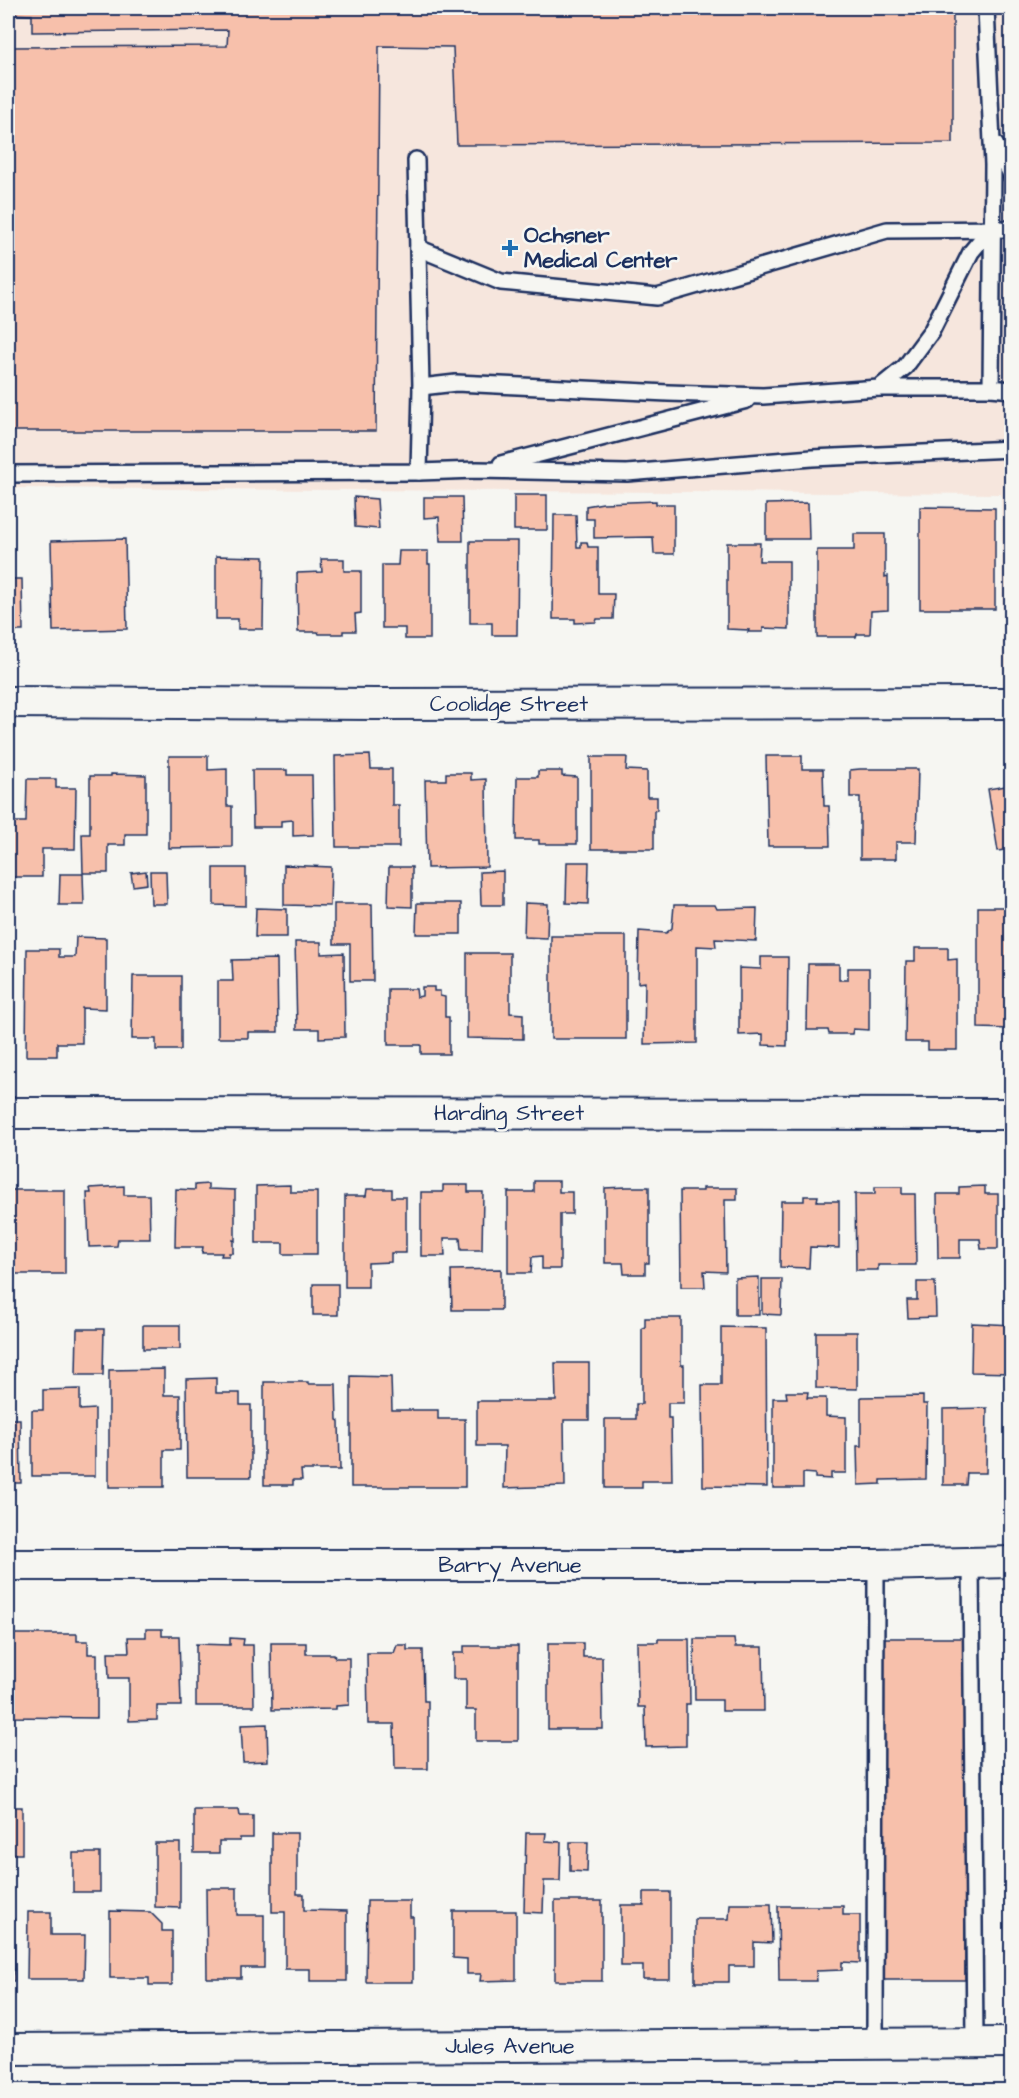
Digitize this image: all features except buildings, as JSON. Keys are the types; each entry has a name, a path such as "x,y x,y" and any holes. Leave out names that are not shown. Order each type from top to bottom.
{"street":[{"name":"Coolidge Street","path":"8,702 1011,703"},
{"name":"Harding Street","path":"8,1113 1011,1114"},
{"name":"Barry Avenue","path":"8,1565 876,1565 1011,1562"},
{"name":"Jules Avenue","path":"8,2049 1011,2043"}],"lane":[{"path":"986,8 992,138 992,388"},
{"path":"992,138 1011,176"},
{"path":"416,160 421,387 419,472"},
{"path":"879,388 905,367 931,332 970,252 992,227"},
{"path":"418,248 501,282 657,297 887,230 1011,228"},
{"path":"421,387 456,383 763,396 879,388 1011,390"},
{"path":"477,470 763,396"},
{"path":"8,474 477,470 627,473 812,458 1011,449"},
{"path":"971,1563 975,2043"},
{"path":"875,2044 876,1565"}],"shaded area":[{"name":"Ochsner Medical Center","path":"8,8 1011,8 1011,1492 1001,494 8,488"}],"place":[{"name":"Ochsner Medical Center","path":"510,248"}]}
